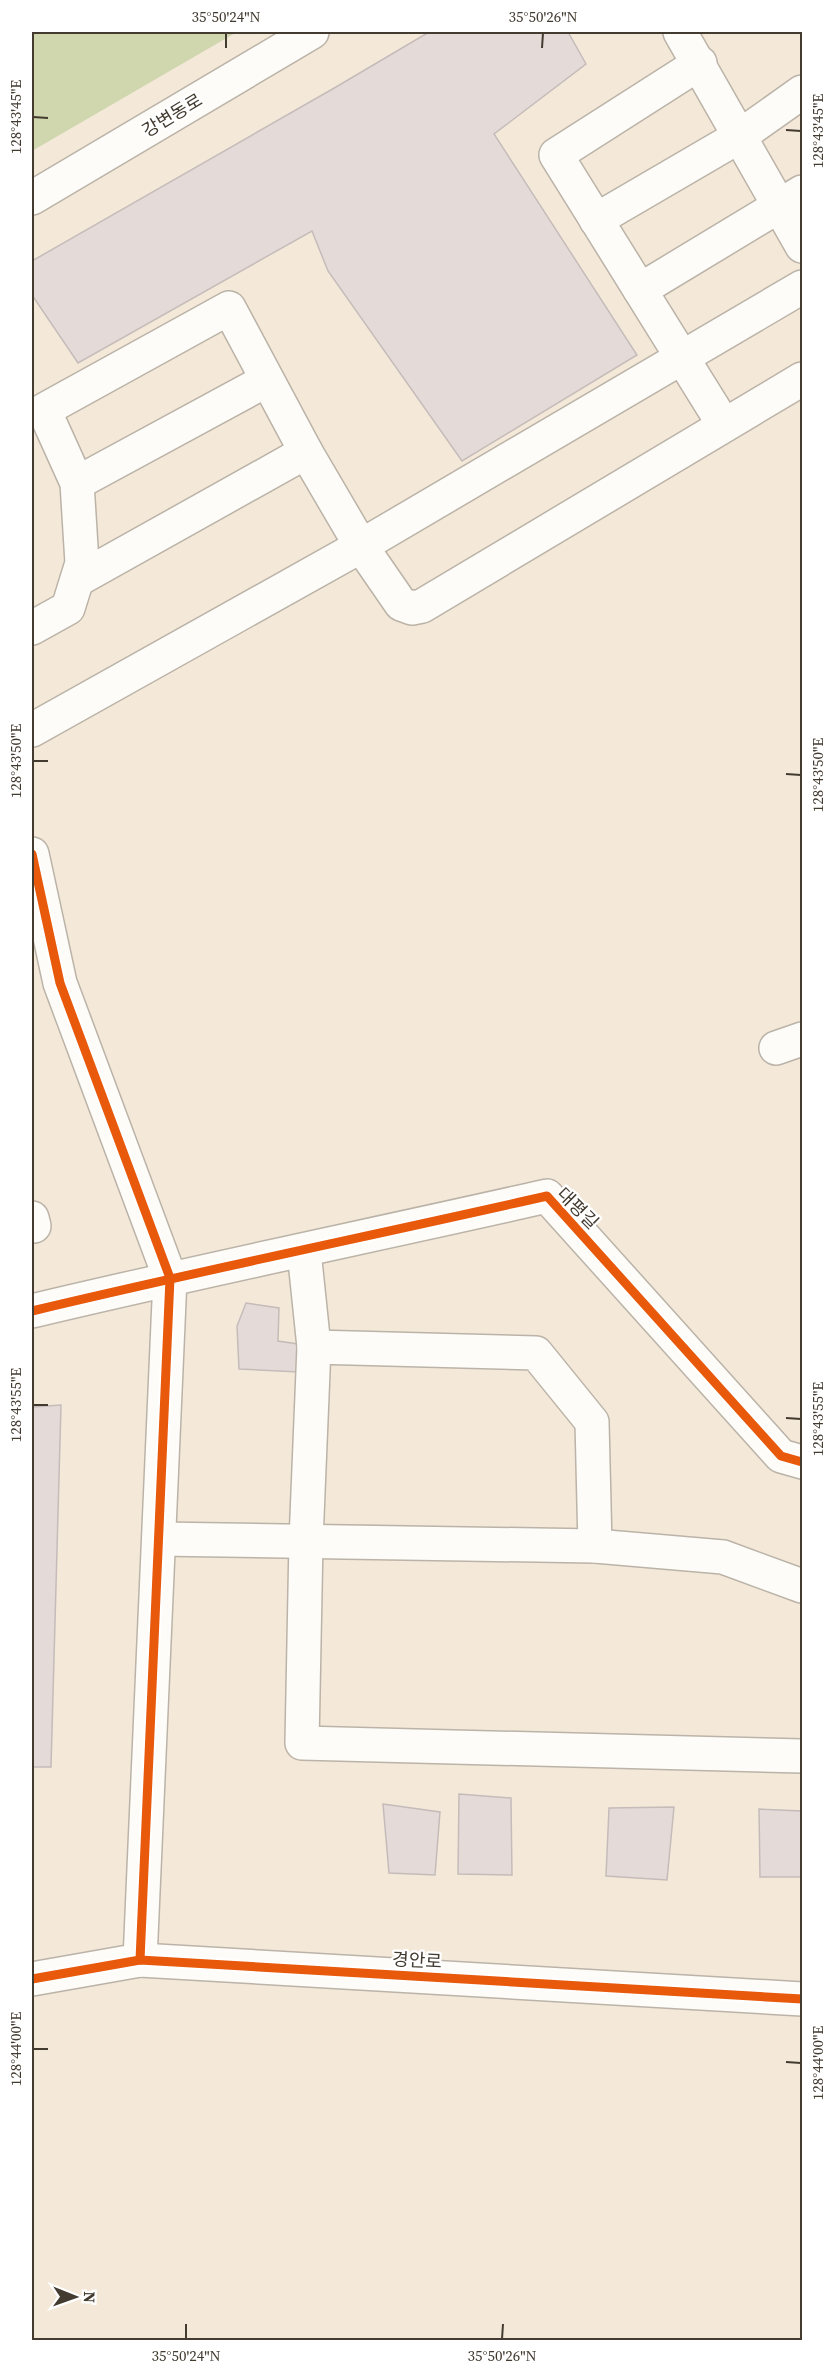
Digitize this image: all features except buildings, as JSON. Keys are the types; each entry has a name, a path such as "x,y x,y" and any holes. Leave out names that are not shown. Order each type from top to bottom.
{"street":[{"name":"강변동로","path":"32,198 312,32"},
{"path":"680,32 741,136 791,199 802,246"},
{"path":"700,63 556,155 724,425"},
{"path":"596,220 741,136 802,92"},
{"path":"640,290 791,199"},
{"path":"32,730 361,546 802,287"},
{"path":"32,628 68,608 82,563 77,483 44,410 229,308 306,452 361,546 401,604 412,608 422,606 802,379"},
{"path":"77,483 267,380"},
{"path":"77,580 306,452"},
{"path":"32,854 60,983 171,1278 140,1960"},
{"name":"대평길","path":"32,1311 171,1278 304,1251 547,1196 781,1456 802,1462"},
{"path":"304,1251 315,1347 306,1541 302,1743 802,1756"},
{"path":"315,1347 536,1353 592,1422 595,1546"},
{"path":"159,1539 595,1546 723,1557 802,1586"},
{"name":"경안로","path":"32,1979 140,1960 802,1999"}],"green space":[{"path":"32,32 237,32 32,151"}],"cycle path":[{"path":"32,854 60,983 170,1278 140,1960"},
{"path":"32,1311 547,1196 781,1456 802,1462"},
{"path":"32,1979 140,1960 802,1999"}]}
